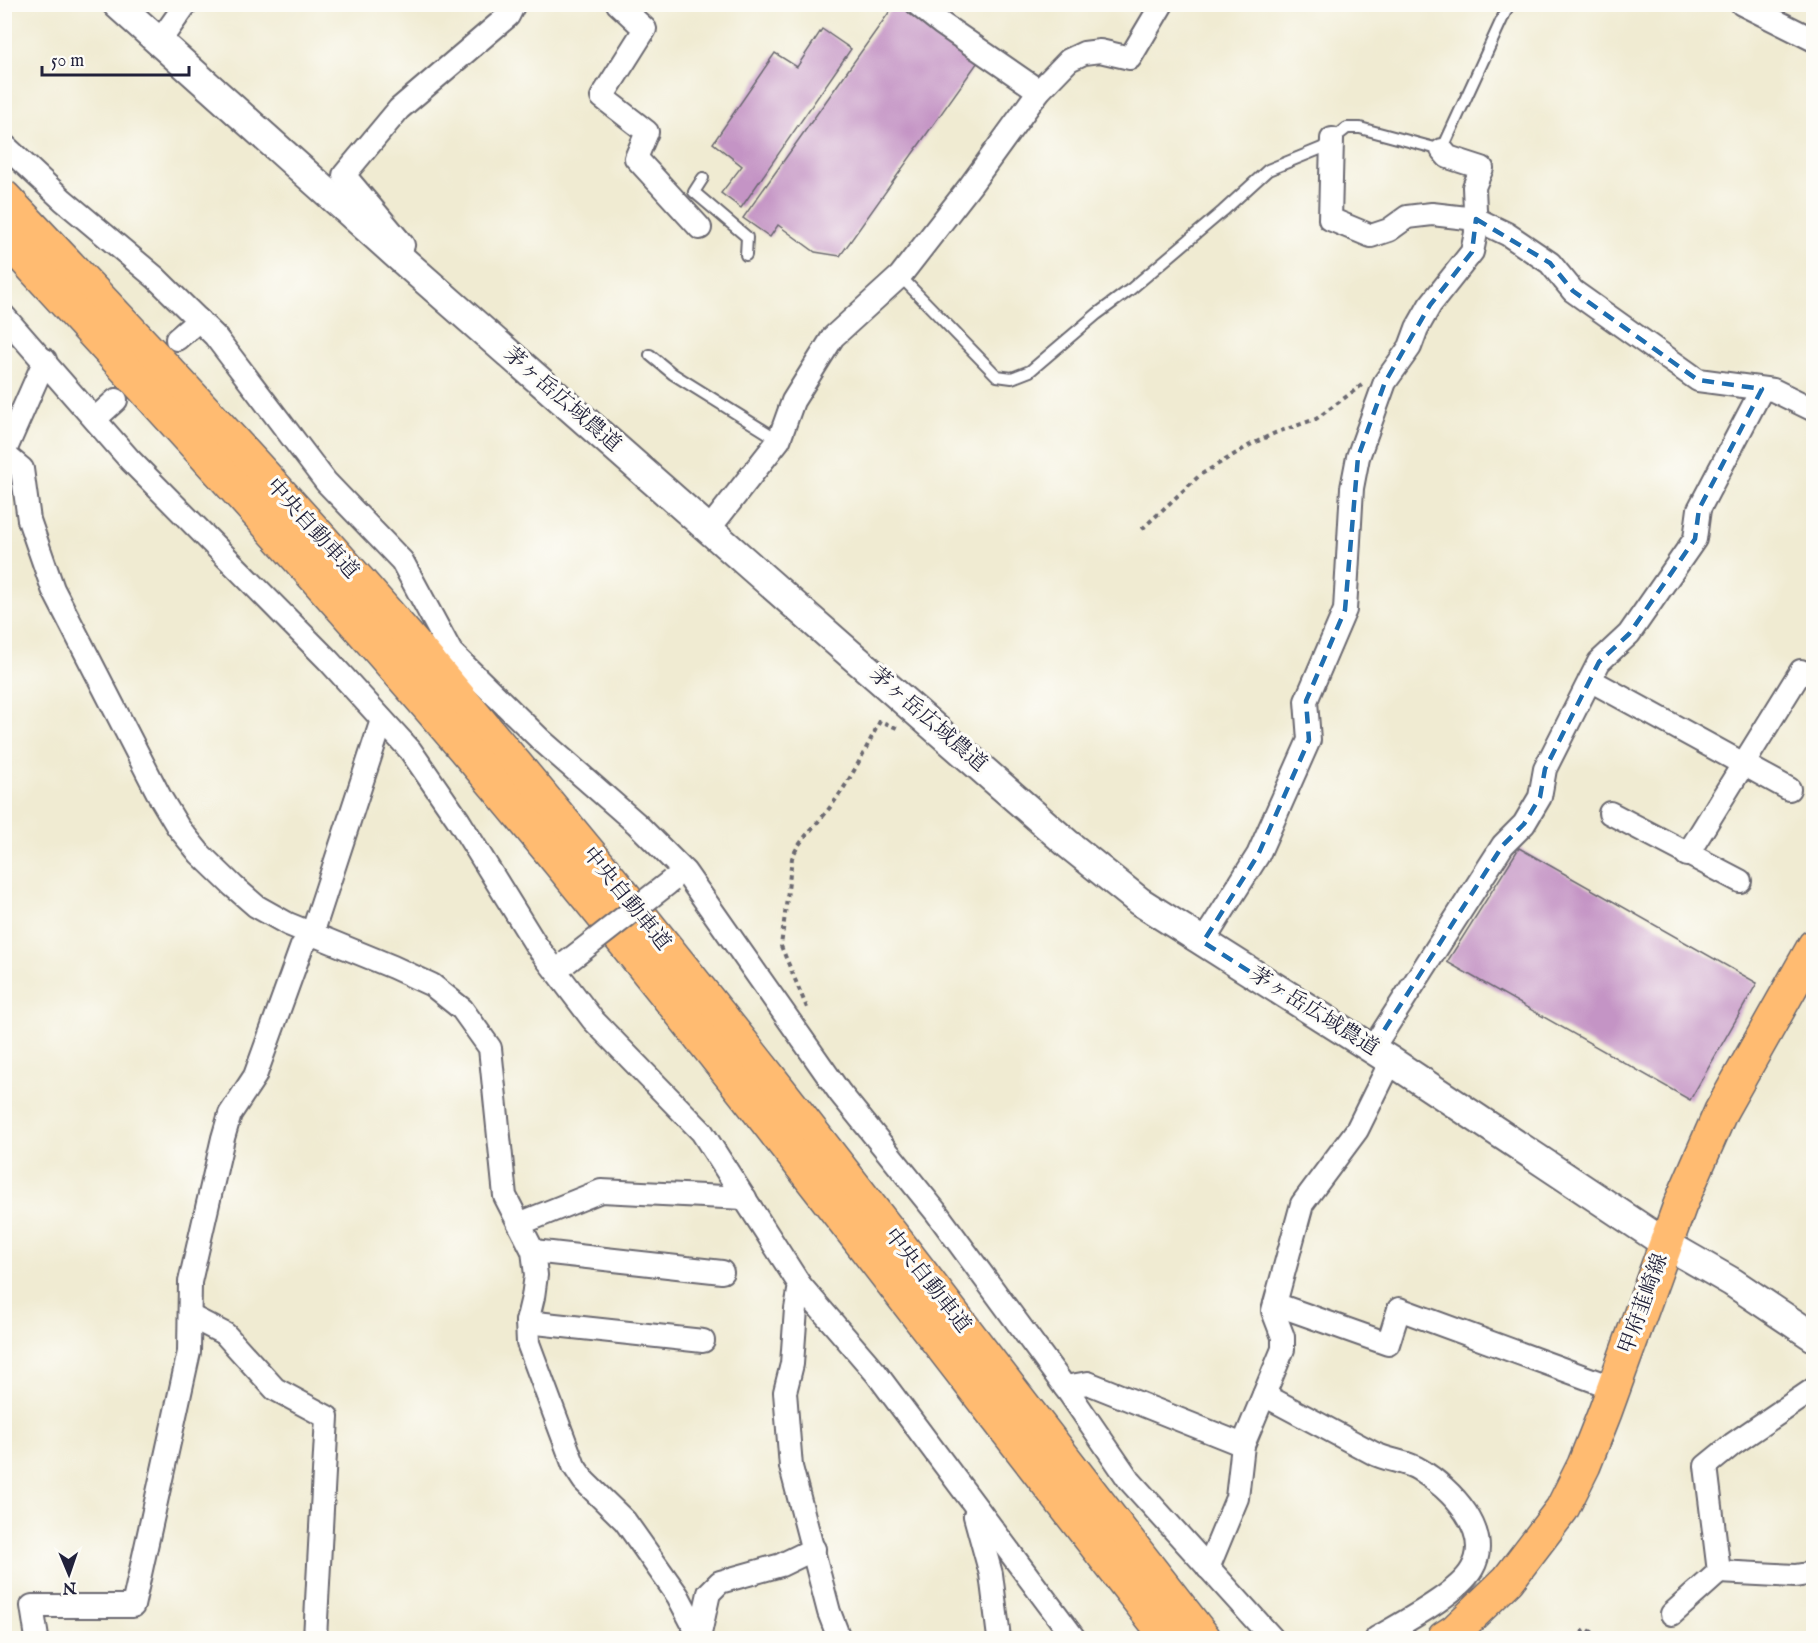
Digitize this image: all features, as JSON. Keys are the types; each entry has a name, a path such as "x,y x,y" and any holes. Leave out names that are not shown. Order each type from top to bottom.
{"main road":[{"name":"中央自動車道","path":"4,196 184,387 382,606 554,811 687,974 1204,1638"},
{"name":"中央自動車道","path":"4,236 358,624 532,830 694,1029 1168,1638"},
{"name":"甲府韮崎線","path":"1444,1638 1455,1631 1508,1580 1562,1509 1584,1465 1666,1244 1721,1111 1814,946"},
{"path":"1078,1477 1223,1638"},
{"path":"1120,1578 1162,1638"}],"street":[{"name":"茅ヶ岳広域農道","path":"117,4 709,529 1068,844 1138,901 1381,1055 1666,1244 1731,1282 1814,1337"},
{"path":"159,42 186,4"},
{"path":"398,255 403,245 344,175 399,109 508,16 514,4"},
{"path":"618,4 645,29 602,97 646,132 636,158 700,228"},
{"path":"917,4 942,24 1039,90"},
{"path":"709,529 779,440 793,401 833,337 900,276 970,186 1039,90 1069,60 1084,53 1100,51 1130,58 1162,4"},
{"path":"1742,4 1814,40"},
{"path":"1332,139 1330,219 1371,236 1389,230 1407,217 1432,214 1476,219 1507,234 1550,263 1573,291 1698,380 1773,390 1814,410"},
{"path":"4,145 63,200 156,278 216,336 326,482 402,561 451,652 541,740 637,824 807,1046 840,1093 936,1212 1065,1388 1128,1479 1272,1638"},
{"path":"1203,942 1257,855 1309,740 1306,701 1346,610 1352,488 1358,457 1385,382 1410,347 1417,328 1430,305 1472,252 1476,233 1474,187 1482,168 1448,158 1442,150"},
{"path":"4,316 45,360 130,460 328,660 417,759 459,821 536,945 561,967 593,1020 702,1132 800,1285 876,1373 1074,1638"},
{"path":"177,339 199,320"},
{"path":"45,360 5,456 22,469 29,520 53,589 155,787 178,827 200,854 256,906 288,924 432,985 462,1009 490,1048 505,1196 533,1251 536,1275 527,1322 528,1343 574,1466 584,1481 624,1521 678,1596 700,1638"},
{"path":"1208,1568 1236,1498 1243,1445 1283,1349 1283,1337 1274,1311 1302,1204 1357,1130 1381,1055 1503,845 1524,824 1540,797 1545,769 1599,662 1629,634 1695,539 1699,509 1762,388"},
{"path":"95,419 116,400"},
{"path":"1688,855 1801,671"},
{"path":"1590,680 1789,789"},
{"path":"37,1638 32,1605 133,1606 189,1352 190,1282 230,1114 255,1076 302,946 312,934 382,720"},
{"path":"1610,813 1740,881"},
{"path":"561,967 678,877"},
{"path":"519,1224 601,1191 745,1198"},
{"path":"533,1251 722,1272"},
{"path":"800,1285 792,1364 785,1392 791,1467 829,1612 839,1638"},
{"path":"1275,1305 1388,1344 1399,1309 1614,1389"},
{"path":"190,1316 225,1334 275,1389 327,1417 315,1638"},
{"path":"527,1322 703,1341"},
{"path":"1065,1388 1088,1383 1243,1445"},
{"path":"1719,1572 1706,1466 1733,1444 1814,1389"},
{"path":"1264,1395 1383,1459 1419,1469 1445,1490 1466,1513 1476,1531 1478,1552 1472,1570 1453,1589 1377,1638"},
{"path":"981,1512 975,1516 991,1574 999,1638"},
{"path":"700,1638 709,1593 720,1582 781,1565 814,1549"},
{"path":"1672,1614 1719,1572 1795,1576 1814,1573"},
{"path":"1464,1578 1483,1604"}],"lane":[{"path":"900,276 998,376 1012,378 1030,371 1097,314 1131,289 1268,170 1322,148 1347,128 1360,128 1442,150 1509,4"},
{"path":"703,178 694,192 747,237 746,255"},
{"path":"650,355 673,374 779,440"}],"path":[{"path":"1142,529 1200,475 1250,445 1316,419 1359,386 1399,363"},
{"path":"807,1046 814,1035 815,1025 782,946 792,858 797,846 832,805 856,768 880,721 912,736 926,719"},
{"path":"1574,1638 1587,1629 1602,1638"}],"highlighted area":[{"path":"1476,219 1550,263 1573,291 1698,380 1762,389 1699,509 1695,539 1629,634 1599,662 1545,769 1540,797 1524,824 1503,845 1372,1049 1203,942 1258,855 1309,740 1306,701 1345,610 1358,457 1385,382 1430,305 1472,252"}],"building":[{"path":"895,4 902,4 980,59 840,256 815,252 778,225 770,237 743,218"},
{"path":"822,29 851,49 741,208 721,193 742,166 713,143 775,53 797,67"},
{"path":"1519,848 1757,983 1690,1100 1447,962"}]}
